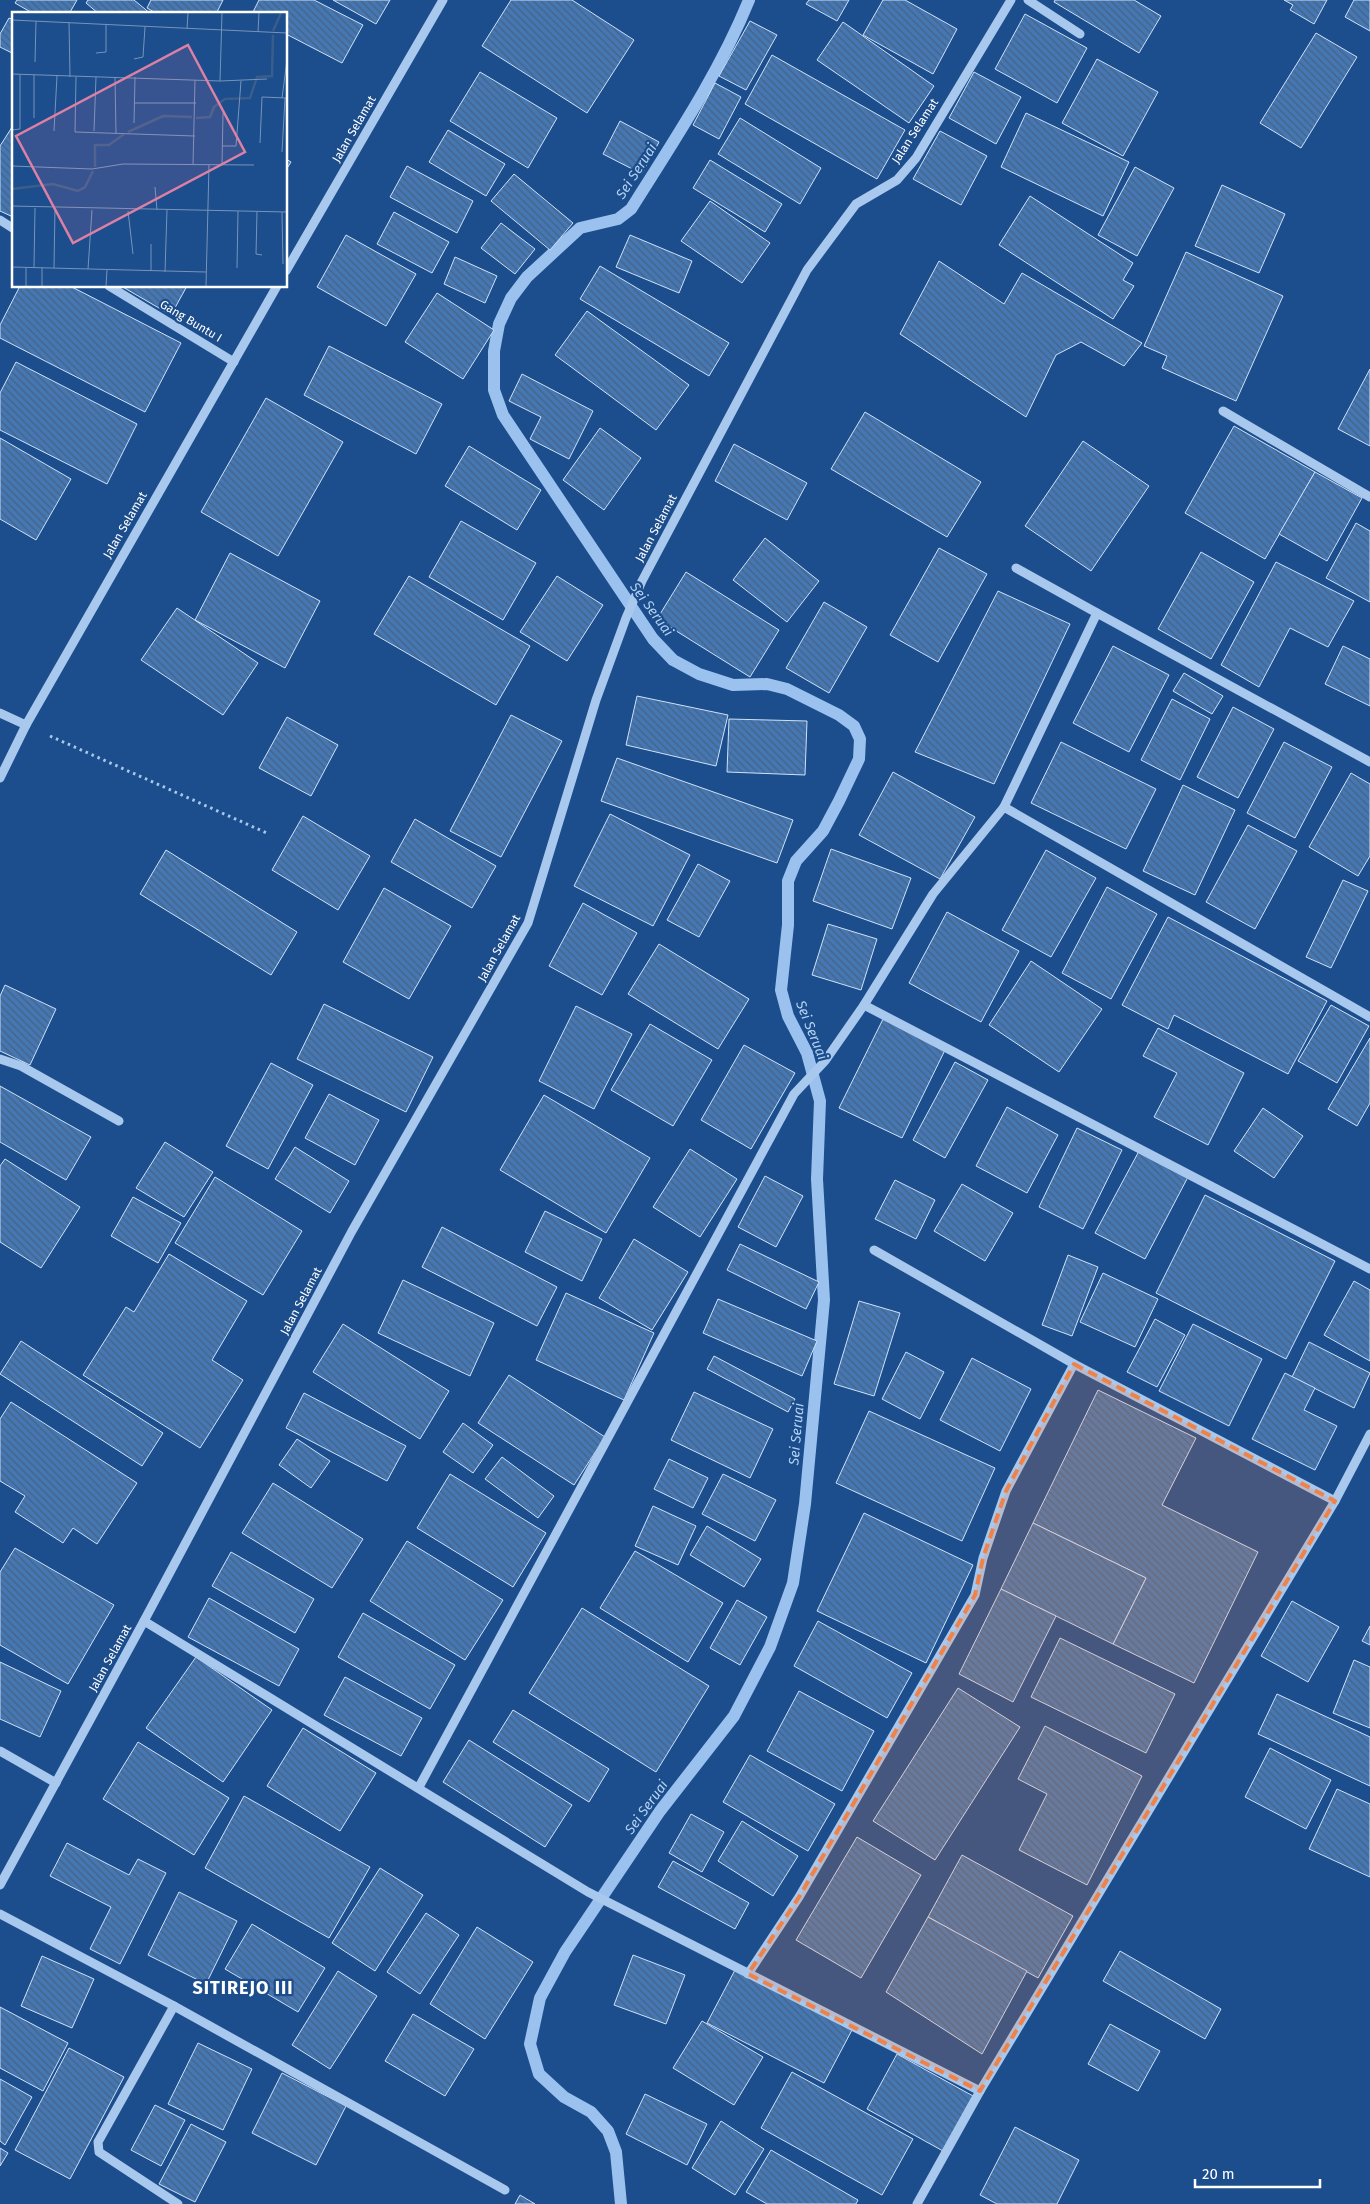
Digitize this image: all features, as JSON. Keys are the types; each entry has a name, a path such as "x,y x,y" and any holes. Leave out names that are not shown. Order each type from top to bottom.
{"street":[{"name":"Jalan Selamat","path":"0,1885 144,1621 352,1230 528,923 596,700 626,618 642,581 806,270 856,204 897,180 916,158 1010,0"},
{"path":"1028,0 1080,34"},
{"name":"Jalan Selamat","path":"288,267 439,1"},
{"path":"0,220 12,228"},
{"name":"Gang Buntu I","path":"112,288 234,362"},
{"name":"Jalan Selamat","path":"0,778 26,725 277,288"},
{"path":"1223,410 1370,497"},
{"path":"1016,568 1370,762"},
{"path":"419,1787 794,1094 825,1061 864,1005 933,894 1004,807 1098,612"},
{"path":"0,713 26,725"},
{"path":"1004,807 1370,1017"},
{"path":"864,1005 1370,1269"},
{"path":"0,1059 21,1066 119,1121"},
{"path":"874,1250 1074,1364 1335,1501"},
{"path":"748,1974 798,1897 974,1595 983,1558 1006,1491 1074,1364"},
{"path":"917,2204 980,2091 1335,1501 1370,1434"},
{"path":"144,1621 419,1787 588,1892 618,1905 748,1974 980,2091"},
{"path":"0,1752 56,1783"},
{"path":"0,1914 174,2006 505,2190"},
{"path":"174,2006 98,2142 98,2152 178,2204"}],"path":[{"path":"26,725 269,834"}],"highlighted area":[{"path":"1074,1364 1335,1501 980,2091 748,1974 799,1897 975,1595 983,1558 1006,1491"}],"building":[{"path":"17,0 77,0 70,12 31,12 15,3"},
{"path":"88,0 134,0 149,12 97,12 86,3"},
{"path":"151,0 223,0 217,12 154,12 147,8"},
{"path":"259,0 314,0 363,25 342,63 288,35 288,12 253,12"},
{"path":"333,0 390,0 376,24"},
{"path":"511,0 572,0 634,40 587,113 482,46"},
{"path":"809,0 849,0 837,21 806,4"},
{"path":"883,0 905,0 957,29 933,74 863,35"},
{"path":"1055,0 1134,0 1161,16 1139,53 1054,2"},
{"path":"1284,0 1327,0 1314,24 1290,10 1293,5"},
{"path":"1354,0 1370,0 1370,31 1345,17"},
{"path":"1025,14 1087,48 1057,103 995,69"},
{"path":"9,18 12,19 12,53 0,47 0,34"},
{"path":"750,21 777,35 746,90 719,76"},
{"path":"843,22 934,86 909,123 817,60"},
{"path":"1316,33 1357,57 1301,148 1260,123"},
{"path":"772,55 905,130 877,179 745,104"},
{"path":"1097,59 1158,92 1123,156 1062,123"},
{"path":"480,72 557,118 528,168 450,121"},
{"path":"974,72 1021,97 996,144 949,118"},
{"path":"715,83 741,97 719,139 693,125"},
{"path":"1026,113 1129,162 1103,216 1001,167"},
{"path":"740,118 821,168 800,204 718,154"},
{"path":"620,121 659,142 642,174 603,154"},
{"path":"12,127 12,217 0,211 0,146"},
{"path":"448,130 505,164 486,196 429,162"},
{"path":"940,131 987,156 961,205 913,179"},
{"path":"710,160 782,204 765,232 693,188"},
{"path":"407,166 473,201 457,233 390,197"},
{"path":"1135,167 1174,188 1137,256 1098,235"},
{"path":"514,174 573,223 550,250 491,201"},
{"path":"1222,185 1285,214 1259,273 1195,246"},
{"path":"1030,196 1133,263 1123,280 1134,286 1113,319 999,245"},
{"path":"710,201 770,243 742,283 681,241"},
{"path":"394,212 449,242 432,273 377,244"},
{"path":"501,223 535,249 515,274 481,248"},
{"path":"346,235 416,274 386,326 317,287"},
{"path":"630,235 692,261 679,293 616,267"},
{"path":"1186,252 1283,296 1236,401 1162,368 1167,356 1144,346"},
{"path":"455,257 497,276 485,303 444,284"},
{"path":"939,261 1004,304 1022,273 1142,343 1124,366 1081,342 1056,355 1026,417 900,334"},
{"path":"600,266 729,343 709,376 580,299"},
{"path":"19,288 74,288 181,343 145,412 0,338 0,325"},
{"path":"124,288 186,288 171,315"},
{"path":"437,293 494,330 463,379 405,342"},
{"path":"587,311 689,385 656,430 555,355"},
{"path":"329,346 442,404 416,454 304,395"},
{"path":"16,362 137,424 107,484 0,430 0,393"},
{"path":"1370,369 1370,446 1338,429"},
{"path":"522,374 593,411 569,459 530,439 541,417 509,401"},
{"path":"266,398 343,442 278,556 201,512"},
{"path":"865,412 981,482 947,537 831,469"},
{"path":"1234,426 1315,472 1265,559 1185,513"},
{"path":"600,428 641,458 604,510 563,480"},
{"path":"0,438 71,479 36,540 0,519"},
{"path":"1083,441 1149,486 1091,571 1025,526"},
{"path":"734,444 807,483 787,520 715,481"},
{"path":"469,446 541,490 517,530 445,486"},
{"path":"1315,472 1362,498 1327,561 1279,534"},
{"path":"461,521 536,563 503,620 429,577"},
{"path":"1356,523 1370,531 1370,602 1326,578"},
{"path":"765,538 819,581 787,622 733,580"},
{"path":"939,548 987,574 938,662 890,635"},
{"path":"1201,552 1254,582 1211,659 1158,629"},
{"path":"230,553 320,601 285,668 195,620"},
{"path":"1276,562 1354,601 1328,647 1290,628 1259,687 1221,665"},
{"path":"686,572 779,630 750,677 657,619"},
{"path":"409,576 530,646 496,705 374,634"},
{"path":"557,576 603,605 567,661 520,632"},
{"path":"998,591 1070,624 994,784 915,752"},
{"path":"824,602 867,627 829,693 786,668"},
{"path":"177,608 258,663 223,715 141,660"},
{"path":"1113,646 1169,675 1129,752 1073,723"},
{"path":"1343,646 1370,659 1370,706 1325,684"},
{"path":"1184,673 1223,696 1212,714 1173,691"},
{"path":"637,696 728,715 716,766 626,745"},
{"path":"1172,699 1210,719 1180,780 1141,760"},
{"path":"1233,707 1274,729 1238,798 1197,777"},
{"path":"511,715 562,741 501,857 450,831"},
{"path":"287,717 338,745 311,796 259,768"},
{"path":"729,719 807,721 805,775 727,772"},
{"path":"1061,742 1156,789 1126,849 1031,803"},
{"path":"1284,742 1332,767 1295,838 1247,813"},
{"path":"617,758 793,820 777,863 601,801"},
{"path":"893,772 975,817 940,879 859,835"},
{"path":"1351,773 1370,784 1370,856 1358,876 1309,847"},
{"path":"1183,785 1235,810 1195,895 1143,871"},
{"path":"610,814 690,855 653,926 574,886"},
{"path":"303,816 370,856 338,910 272,870"},
{"path":"415,819 496,866 472,908 391,862"},
{"path":"1248,825 1297,851 1255,929 1206,902"},
{"path":"831,849 911,878 892,929 813,901"},
{"path":"166,850 297,932 271,975 140,894"},
{"path":"1046,850 1096,878 1051,957 1002,930"},
{"path":"698,864 730,881 699,937 667,920"},
{"path":"1343,880 1368,891 1331,968 1306,957"},
{"path":"1107,887 1157,914 1111,999 1062,973"},
{"path":"384,888 451,926 409,999 343,962"},
{"path":"583,903 637,933 602,995 549,966"},
{"path":"947,912 1019,951 981,1022 909,983"},
{"path":"1168,917 1327,1001 1288,1074 1174,1015 1168,1029 1122,1005"},
{"path":"828,924 877,939 861,990 812,975"},
{"path":"659,944 749,999 718,1049 628,994"},
{"path":"1031,961 1102,1009 1059,1072 989,1025"},
{"path":"5,985 56,1009 30,1065 0,1051 0,996"},
{"path":"324,1004 433,1057 406,1112 297,1059"},
{"path":"1331,1005 1369,1026 1337,1083 1298,1061"},
{"path":"576,1006 632,1034 594,1109 539,1081"},
{"path":"884,1017 946,1048 902,1138 839,1108"},
{"path":"650,1024 712,1060 673,1126 611,1090"},
{"path":"1158,1028 1244,1073 1208,1145 1154,1117 1177,1073 1143,1056"},
{"path":"1370,1038 1370,1103 1357,1126 1328,1109"},
{"path":"744,1045 795,1073 751,1149 701,1120"},
{"path":"955,1062 988,1080 945,1158 913,1140"},
{"path":"271,1063 313,1085 268,1169 226,1146"},
{"path":"0,1086 91,1137 66,1180 0,1142"},
{"path":"329,1094 379,1120 355,1165 305,1138"},
{"path":"544,1095 650,1158 606,1233 500,1170"},
{"path":"1007,1107 1058,1135 1027,1193 976,1166"},
{"path":"1263,1108 1303,1136 1274,1178 1234,1151"},
{"path":"1077,1128 1122,1150 1083,1229 1039,1207"},
{"path":"165,1142 213,1172 184,1217 136,1188"},
{"path":"295,1147 349,1181 330,1213 275,1179"},
{"path":"690,1149 737,1179 700,1237 653,1207"},
{"path":"1139,1151 1188,1177 1145,1259 1095,1233"},
{"path":"5,1159 80,1207 41,1268 0,1242 0,1166"},
{"path":"765,1176 803,1196 776,1247 738,1227"},
{"path":"215,1177 302,1231 263,1295 175,1243"},
{"path":"895,1180 935,1200 916,1239 875,1219"},
{"path":"962,1184 1013,1213 985,1261 934,1231"},
{"path":"1205,1195 1335,1261 1286,1359 1156,1293"},
{"path":"133,1197 181,1223 158,1263 111,1236"},
{"path":"545,1211 602,1239 582,1281 525,1252"},
{"path":"442,1227 557,1287 537,1326 422,1267"},
{"path":"634,1239 688,1272 652,1330 599,1298"},
{"path":"740,1244 819,1282 806,1309 727,1270"},
{"path":"169,1254 247,1301 212,1360 243,1380 200,1448 83,1375 126,1307 134,1312"},
{"path":"1068,1255 1098,1267 1072,1336 1042,1325"},
{"path":"1103,1273 1158,1299 1135,1347 1080,1322"},
{"path":"403,1280 494,1323 470,1376 378,1333"},
{"path":"1354,1281 1370,1290 1370,1361 1324,1335"},
{"path":"566,1293 654,1333 624,1400 536,1360"},
{"path":"718,1299 817,1341 802,1376 703,1333"},
{"path":"859,1301 900,1313 874,1396 834,1384"},
{"path":"1155,1319 1185,1335 1157,1387 1127,1372"},
{"path":"343,1324 449,1391 420,1439 313,1372"},
{"path":"1193,1324 1262,1359 1229,1426 1159,1391"},
{"path":"21,1341 163,1433 142,1466 0,1374"},
{"path":"1309,1342 1370,1373 1354,1408 1292,1377"},
{"path":"906,1352 944,1372 920,1419 882,1399"},
{"path":"714,1356 795,1399 788,1412 707,1369"},
{"path":"972,1358 1031,1389 1000,1451 940,1420"},
{"path":"1285,1373 1315,1388 1304,1410 1337,1426 1315,1470 1252,1439"},
{"path":"509,1375 605,1437 574,1485 478,1423"},
{"path":"1098,1390 1196,1438 1162,1505 1258,1552 1194,1683 1113,1644 1146,1578 1033,1523"},
{"path":"694,1392 773,1429 750,1478 671,1440"},
{"path":"304,1393 406,1446 387,1481 286,1428"},
{"path":"11,1402 137,1483 97,1544 73,1528 63,1543 15,1512 25,1496 0,1481 0,1419"},
{"path":"869,1411 995,1468 962,1541 836,1483"},
{"path":"463,1423 493,1445 473,1473 443,1452"},
{"path":"297,1439 330,1461 311,1488 279,1465"},
{"path":"502,1457 554,1496 538,1518 485,1479"},
{"path":"669,1459 708,1478 693,1508 654,1489"},
{"path":"450,1474 546,1533 513,1587 417,1528"},
{"path":"723,1474 776,1500 755,1541 702,1514"},
{"path":"273,1483 363,1539 332,1588 242,1533"},
{"path":"653,1506 696,1526 678,1565 635,1546"},
{"path":"864,1513 973,1565 926,1663 817,1611"},
{"path":"1033,1523 1146,1578 1113,1644 1001,1589"},
{"path":"707,1526 761,1559 744,1587 690,1555"},
{"path":"407,1541 503,1600 465,1660 370,1601"},
{"path":"15,1548 114,1605 68,1684 0,1645 0,1572"},
{"path":"635,1551 723,1603 688,1662 600,1608"},
{"path":"231,1552 314,1599 295,1633 212,1586"},
{"path":"1001,1589 1056,1616 1013,1702 959,1674"},
{"path":"209,1598 299,1649 279,1686 188,1637"},
{"path":"737,1600 767,1617 740,1665 710,1648"},
{"path":"1292,1601 1339,1627 1308,1682 1261,1656"},
{"path":"582,1608 709,1686 656,1772 529,1693"},
{"path":"363,1613 455,1665 430,1709 338,1657"},
{"path":"818,1621 912,1673 887,1718 794,1666"},
{"path":"1370,1626 1370,1645 1362,1641"},
{"path":"1060,1638 1175,1694 1146,1753 1031,1697"},
{"path":"196,1657 272,1710 223,1782 146,1728"},
{"path":"1354,1660 1370,1667 1370,1728 1333,1713"},
{"path":"0,1662 61,1691 40,1737 0,1719"},
{"path":"345,1677 422,1718 401,1756 324,1715"},
{"path":"958,1688 1020,1727 935,1860 873,1821"},
{"path":"799,1691 874,1731 842,1791 767,1751"},
{"path":"1277,1694 1370,1737 1370,1786 1258,1734"},
{"path":"513,1710 609,1769 589,1802 493,1742"},
{"path":"1045,1726 1142,1776 1087,1885 1019,1850 1047,1794 1018,1779"},
{"path":"303,1728 376,1773 340,1831 267,1786"},
{"path":"469,1740 572,1805 545,1847 443,1782"},
{"path":"138,1742 229,1798 194,1855 103,1799"},
{"path":"1270,1748 1331,1780 1306,1829 1245,1797"},
{"path":"750,1755 835,1804 808,1851 723,1802"},
{"path":"1337,1789 1370,1804 1370,1877 1309,1849"},
{"path":"244,1796 370,1867 329,1938 205,1868"},
{"path":"691,1814 724,1832 702,1872 669,1853"},
{"path":"742,1821 798,1856 773,1896 718,1861"},
{"path":"857,1837 921,1875 861,1978 796,1940"},
{"path":"67,1843 129,1875 138,1859 166,1873 120,1964 90,1949 111,1907 50,1876"},
{"path":"962,1855 1073,1916 1038,1978 928,1917"},
{"path":"673,1861 749,1903 735,1929 658,1887"},
{"path":"380,1868 423,1895 375,1971 332,1943"},
{"path":"179,1892 237,1921 206,1984 148,1955"},
{"path":"426,1913 459,1935 420,1994 387,1972"},
{"path":"928,1917 1027,1971 982,2054 886,1992"},
{"path":"252,1924 325,1968 298,2012 225,1969"},
{"path":"477,1927 533,1962 485,2039 430,2004"},
{"path":"1120,1951 1221,2009 1205,2039 1103,1981"},
{"path":"633,1955 685,1975 666,2024 614,2005"},
{"path":"42,1956 94,1979 72,2028 21,2006"},
{"path":"735,1970 852,2030 824,2083 707,2023"},
{"path":"338,1971 377,1996 330,2069 292,2045"},
{"path":"0,2007 68,2043 43,2091 0,2068"},
{"path":"413,2014 474,2049 445,2096 385,2061"},
{"path":"702,2021 763,2057 734,2105 673,2068"},
{"path":"1110,2024 1160,2051 1138,2091 1088,2064"},
{"path":"198,2043 252,2069 223,2130 168,2104"},
{"path":"69,2048 124,2077 70,2179 15,2150"},
{"path":"897,2054 973,2096 943,2151 867,2109"},
{"path":"792,2072 913,2139 882,2195 761,2128"},
{"path":"282,2073 346,2106 316,2165 252,2133"},
{"path":"0,2079 32,2097 5,2145 0,2141"},
{"path":"645,2094 707,2124 687,2165 626,2134"},
{"path":"155,2105 185,2120 161,2166 131,2150"},
{"path":"721,2121 764,2149 735,2195 692,2168"},
{"path":"191,2124 226,2142 195,2202 159,2184"},
{"path":"1015,2127 1079,2160 1057,2204 997,2204 980,2195"},
{"path":"0,2148 8,2153 0,2166"},
{"path":"771,2150 858,2200 856,2204 767,2204 746,2192"},
{"path":"520,2195 535,2204 515,2204"}],"waterway":[{"name":"Sei Seruai","path":"621,2204 616,2152 608,2131 591,2112 564,2097 539,2074 530,2044 540,1998 565,1952 660,1811 734,1716 770,1647 793,1583 805,1504 824,1300 817,1179 820,1101 807,1053 788,1016 781,990 788,925 788,881 796,861 823,831 839,801 859,759 860,739 854,726 839,715 787,689 767,684 733,685 699,674 673,660 653,639 503,415 494,390 494,351 499,324 511,298 527,277 580,228 618,219 631,209 710,81 749,0"}],"district":[{"name":"SITIREJO III","path":"243,1988"}]}
